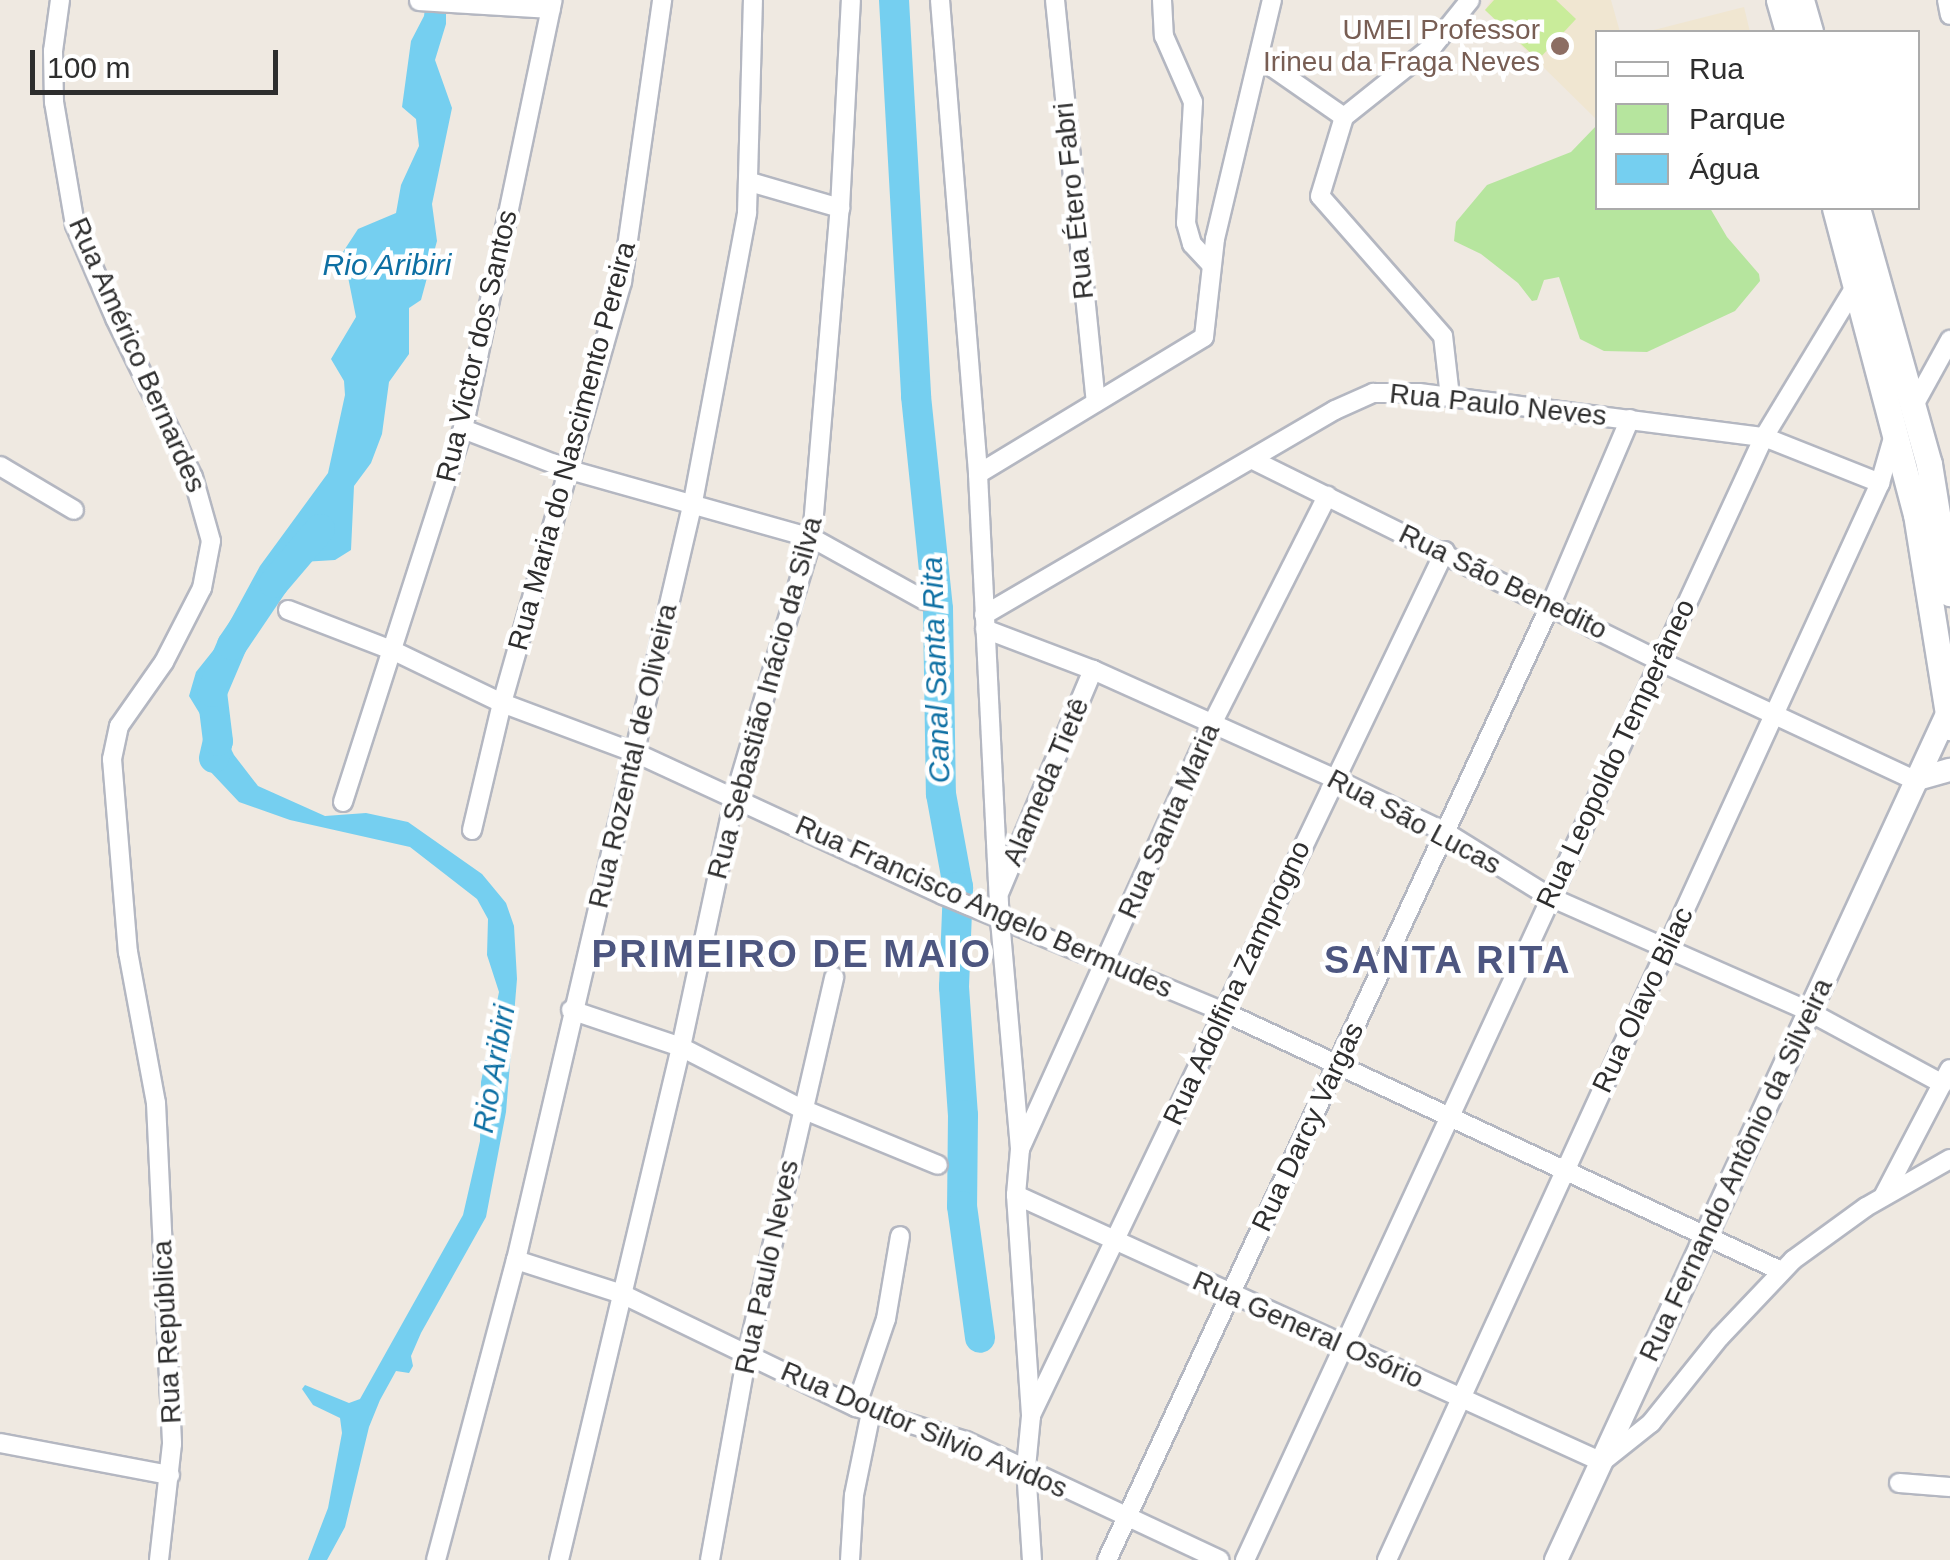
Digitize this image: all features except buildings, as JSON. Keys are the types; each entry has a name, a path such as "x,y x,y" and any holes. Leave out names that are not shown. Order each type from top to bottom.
{"main road":[{"path":"1779,0 1787,30"},
{"path":"1801,0 1809,30"},
{"path":"1836,210 1916,514 1949,719"},
{"path":"1858,210 1945,525 1950,593"}],"street":[{"name":"Rua Américo Bernardes","path":"60,0 53,51 54,102 75,225 115,318 193,476 211,541 202,588 164,662 119,726 112,759 128,952 156,1103"},
{"name":"Rua Maria do Nascimento Pereira","path":"472,830 502,704 622,282 662,0"},
{"name":"Rua Rozental de Oliveira","path":"436,1560 516,1260 693,502 750,182 753,0"},
{"name":"Rua Sebastião Inácio da Silva","path":"559,1560 681,1047 735,796 812,538 840,208 851,0"},
{"path":"940,0 978,474 1000,920 1020,1149 1016,1195 1031,1416 1026,1468 1032,1560"},
{"name":"Rua Étero Fabri","path":"1055,0 1064,120 1096,402"},
{"path":"1162,0 1164,36 1193,102 1186,223 1192,244 1210,263"},
{"path":"978,474 1204,337 1210,263 1272,0"},
{"path":"1450,397 1443,336 1320,196 1344,117 1433,46 1470,0"},
{"path":"1947,0 1950,14"},
{"path":"419,2 552,5"},
{"name":"Rua Victor dos Santos","path":"344,802 463,429 552,5"},
{"path":"1260,58 1344,117"},
{"path":"750,182 840,208"},
{"name":"Rua Leopoldo Temperâneo","path":"1245,1560 1764,437 1856,284"},
{"path":"1913,407 1950,340"},
{"name":"Rua Paulo Neves","path":"984,622 1335,410 1373,393 1450,397 1764,437 1880,483"},
{"name":"Rua Darcy Vargas","path":"1107,1560 1551,604 1630,419"},
{"path":"463,429 570,470 812,538 924,600"},
{"name":"Rua Olavo Bilac","path":"1387,1560 1880,483 1893,438"},
{"name":"Rua São Benedito","path":"1255,461 1445,551 1658,660 1914,780"},
{"path":"0,466 74,510"},
{"name":"Rua Santa Maria","path":"1020,1149 1211,726 1327,496"},
{"name":"Rua Adolfina Zamprogno","path":"1031,1416 1445,551"},
{"name":"Rua Francisco Angelo Bermudes","path":"288,610 394,651 502,704 636,753 942,895 1222,1011 1337,1068 1781,1271"},
{"name":"Rua São Lucas","path":"984,622 1335,779 1445,832 1550,896 1946,1076"},
{"name":"Alameda Tietê","path":"999,894 1093,670"},
{"name":"Rua Fernando Antônio da Silveira","path":"1556,1560 1914,780 1949,719"},
{"path":"1914,780 1950,770"},
{"name":"Rua Paulo Neves","path":"710,1560 747,1355 800,1108 834,976"},
{"path":"572,1010 681,1047 800,1108 938,1165"},
{"path":"1884,1196 1946,1076"},
{"name":"Rua República","path":"156,1103 172,1444 159,1560"},
{"path":"1602,1462 1651,1423 1720,1337 1781,1271 1825,1234 1950,1159"},
{"name":"Rua General Osório","path":"1016,1195 1229,1296 1602,1462"},
{"path":"850,1560 864,1410 886,1319 900,1236"},
{"name":"Rua Doutor Silvio Avidos","path":"516,1260 622,1294 864,1410 966,1441 1220,1560"},
{"path":"0,1443 170,1475"},
{"path":"1898,1483 1950,1487"}],"shaded area":[{"name":"UMEI Professor Irineu da Fraga Neves","path":"1491,0 1611,0 1619,30 1595,30 1595,118 1485,10"},
{"path":"1744,7 1750,30 1654,30"}],"green space":[{"path":"1494,0 1556,0 1576,19 1538,60 1485,10"},
{"path":"1595,127 1595,210 1711,210 1727,237 1759,274 1760,281 1735,311 1647,352 1604,351 1580,339 1559,277 1544,280 1537,300 1532,301 1518,283 1481,254 1454,241 1456,222 1487,185 1571,152"}],"water":[{"name":"Rio Aribiri","path":"426,0 446,0 446,24 435,60 452,108 432,204 437,241 421,300 409,308 409,354 389,382 382,434 371,463 354,486 351,550 335,560 302,562 293,558 281,564 226,648 206,698 234,755 258,786 325,816 366,813 408,822 482,874 506,903 514,926 517,979 506,1112 486,1217 421,1333 409,1373 396,1371 380,1400 369,1427 345,1527 327,1560 308,1560 328,1508 342,1433 340,1418 313,1405 302,1389 305,1385 349,1403 360,1399 463,1215 480,1141 481,1082 499,992 487,955 488,919 477,899 410,847 290,820 239,802 207,768 203,719 189,696 196,672 216,647 260,566 328,473 345,395 344,381 331,359 356,317 343,252 358,229 396,213 401,185 419,146 416,119 402,107 411,41 424,16"}],"waterway":[{"name":"Canal Santa Rita","path":"894,0 916,396 938,609 941,794 958,887 954,987 963,1115 962,1206 980,1338"},
{"name":"Rio Aribiri","path":"214,758 218,741 212,692 232,645 274,583 320,529"}],"place":[{"name":"UMEI Professor Irineu da Fraga Neves","path":"1560,46"}],"district":[{"name":"PRIMEIRO DE MAIO","path":"792,955"},
{"name":"SANTA RITA","path":"1448,961"}]}
